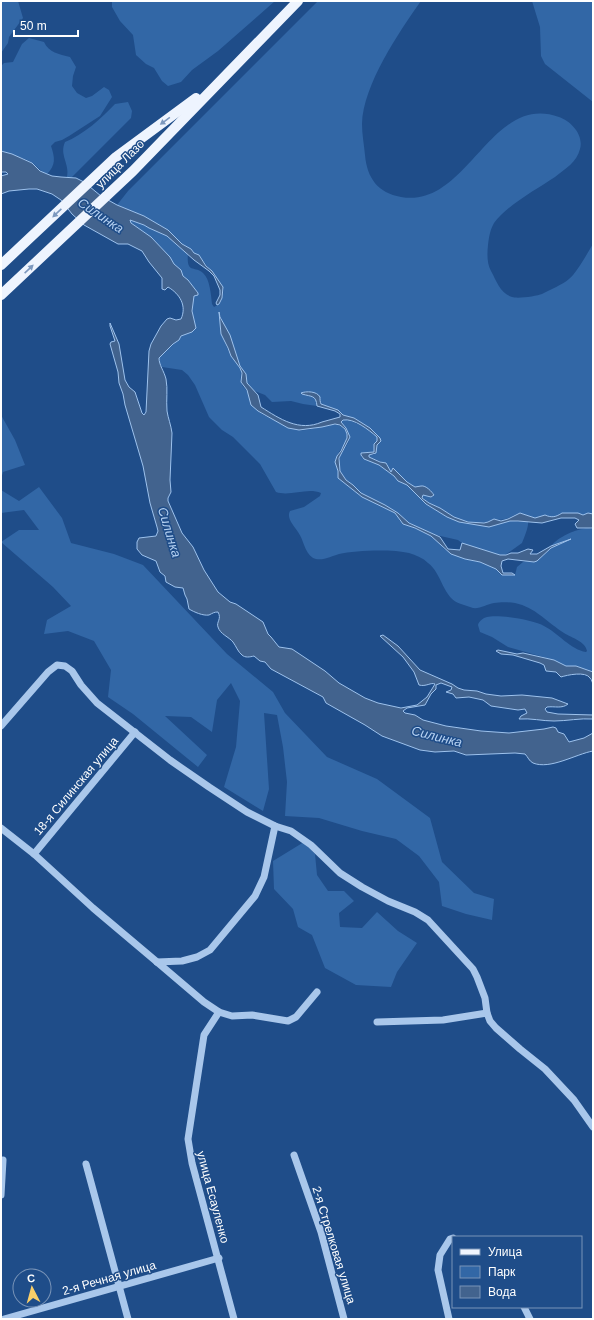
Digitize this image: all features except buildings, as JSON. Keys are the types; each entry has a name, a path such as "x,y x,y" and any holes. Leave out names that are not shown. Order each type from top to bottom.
{"main road":[{"name":"улица Лазо","path":"1,296 133,171 298,1"},
{"name":"улица Лазо","path":"1,265 116,157 219,81"}],"street":[{"path":"1,726 48,672 57,665 65,666 72,671 97,704 170,760 247,812 275,826 291,831 306,842 340,873 362,887 388,901 415,912 428,920 473,970 485,998 487,1013 490,1021 496,1028 556,1080 574,1100 593,1127"},
{"name":"18-я Силинская улица","path":"34,854 135,732"},
{"path":"157,962 182,961 197,957 210,950 255,896 264,877 275,826"},
{"path":"1,828 34,854 93,908 204,1002 219,1012 232,1016 252,1015 288,1021 296,1016 317,992"},
{"name":"улица Есауленко","path":"219,1012 204,1035 188,1139 192,1163 219,1258 234,1319"},
{"path":"376,1022 443,1020 487,1013"},
{"name":"2-я Стрелковая улица","path":"294,1155 321,1232 344,1319"},
{"path":"1,1195 3,1160"},
{"path":"86,1164 128,1319"},
{"path":"449,1319 438,1270 440,1255 450,1239 452,1238"},
{"name":"2-я Речная улица","path":"4,1319 219,1258"},
{"path":"524,1308 530,1319"}],"green space":[{"path":"1,1 18,1 23,18 9,37 8,43 1,53"},
{"path":"112,1 275,1 218,51 192,70 181,82 168,86 162,81 154,68 146,64 136,55 133,35 120,21 112,7"},
{"path":"318,1 421,1 393,43 375,76 364,109 362,128 368,171 375,183 386,192 401,197 424,196 444,186 462,170 496,134 515,121 535,114 559,117 564,119 576,129 581,144 576,158 567,168 514,204 499,217 494,223 489,236 487,255 490,268 497,283 504,293 512,297 519,298 542,294 569,279 578,268 593,244 593,514 582,515 561,513 556,517 549,517 545,515 533,518 520,513 505,519 494,519 480,523 465,521 452,516 428,502 422,496 432,497 434,495 433,493 421,486 415,487 407,482 393,468 391,472 387,464 369,457 369,455 374,455 377,445 381,441 370,428 354,418 343,415 338,410 321,404 320,398 316,393 305,391 316,399 317,406 291,401 272,402 265,395 252,390 246,382 246,374 240,366 220,315 222,336 231,356 240,368 241,383 256,409 265,416 276,421 302,430 329,425 341,426 345,430 347,437 345,444 338,453 336,459 338,477 362,497 395,513 400,521 431,536 438,541 444,549 465,559 480,562 496,569 500,574 515,575 517,567 523,562 537,561 551,548 570,539 551,546 565,535 577,530 588,528 593,529 593,672 576,666 566,666 554,660 508,647 492,637 480,632 478,625 481,620 486,617 499,616 516,618 544,626 580,651 587,651 581,642 564,633 529,608 522,605 499,602 473,608 455,601 446,591 433,567 417,556 402,552 374,550 339,554 323,559 313,558 308,553 300,535 291,522 289,514 290,511 304,507 320,496 321,493 316,491 287,493 276,492 260,464 233,437 222,430 209,417 195,385 188,375 182,370 162,367 160,364 159,358 183,335 194,330 192,312 194,296 198,295 198,293 183,276 181,270 174,264 170,257 151,237 131,223 130,220 167,236 188,253 188,264 190,267 203,273 207,279 210,287 212,304 214,307 221,301 223,294 222,284 218,281 199,255 182,244 168,230 144,216 117,205 128,191"},
{"path":"532,1 593,1 593,102 545,64 541,56 540,27"},
{"path":"29,38 44,42 52,51 70,57 76,67 72,86 77,93 86,98 92,96 104,87 109,90 112,97 100,116 69,136 55,142 51,146 54,161 52,168 47,174 28,160 1,151 1,66 4,63 13,62 22,44"},
{"path":"128,102 132,111 131,118 72,177 67,177 68,172 63,151 65,142 92,126 115,104"},
{"path":"1,415 15,440 25,465 3,472 1,479"},
{"path":"347,419 366,428 377,437 377,441 374,444 374,452 366,452 361,456 362,458 379,465 397,480 407,485 426,504 447,517 489,527 510,521 528,522 522,543 505,555 471,547 458,540 436,535 409,523 398,513 361,493 346,480 340,471 340,456 350,438 341,422"},
{"path":"39,487 62,518 71,543 114,554 143,565 227,654 273,692 285,713 327,757 377,779 430,818 442,862 474,893 494,899 492,920 466,914 442,906 439,882 419,856 396,839 362,831 319,818 285,816 287,782 283,747 277,715 264,713 269,789 263,811 224,787 236,747 240,701 231,683 217,700 212,732 191,717 165,716 207,755 198,767 133,714 108,697 111,670 94,641 68,631 44,634 47,620 71,606 53,587 1,542 19,530 39,530 24,510 1,513 1,490 19,501"},
{"path":"304,842 315,854 317,875 328,891 344,891 354,901 339,913 340,927 362,928 377,912 398,931 417,943 397,972 391,987 356,985 325,968 312,935 298,927 293,909 274,889 273,861"}],"water":[{"name":"Силинка","path":"1,151 32,163 40,171 52,176 76,178 84,182 101,196 117,205 144,216 168,230 182,244 199,255 223,287 222,298 217,305 216,303 220,295 220,290 214,276 209,271 167,236 130,220 131,223 151,237 170,257 174,264 181,270 183,276 198,293 198,295 194,296 192,311 196,328 192,332 181,336 179,340 159,358 166,379 167,411 172,433 170,480 171,492 168,501 182,533 193,547 204,570 218,592 230,602 236,604 263,622 268,634 279,647 292,649 325,671 339,683 365,698 378,703 401,708 417,705 427,697 435,684 419,685 414,672 403,657 380,636 383,635 398,646 420,670 458,688 501,696 522,695 552,698 568,704 561,707 547,707 545,709 547,712 558,714 593,715 593,719 554,721 519,719 527,713 525,709 518,710 491,706 483,700 469,697 456,698 453,694 446,692 451,690 452,687 441,683 436,685 436,689 431,694 425,705 407,708 403,711 405,713 415,715 423,720 446,726 481,731 509,733 553,727 556,728 558,732 564,734 569,742 584,738 593,733 593,751 563,761 540,765 533,763 525,754 466,755 454,751 435,752 420,750 382,736 326,703 323,697 271,669 265,662 260,661 254,656 243,656 233,642 219,629 218,612 204,615 189,609 183,588 175,587 166,582 165,576 160,572 156,561 142,555 137,549 137,542 139,538 156,536 158,531 150,503 143,466 119,383 118,372 110,344 111,342 115,341 110,323 119,344 125,380 129,387 135,392 144,415 146,412 149,351 151,344 161,326 167,319 181,319 183,314 183,305 176,293 168,287 165,290 162,289 162,278 142,251 128,244 118,244 84,225 72,214 61,200 52,194 37,189 29,189 9,191 1,194 1,176 8,174 6,172 1,172"},
{"path":"219,312 220,317 230,335 240,366 246,374 247,383 258,395 261,407 275,416 290,423 305,426 314,425 340,417 340,414 335,411 317,406 316,400 313,397 301,393 308,392 319,395 321,404 338,410 343,415 354,418 370,428 380,438 381,441 377,445 376,453 369,455 369,457 386,463 391,472 393,468 407,482 415,487 423,486 427,488 434,495 431,497 423,495 422,498 454,517 468,522 484,523 494,519 501,521 520,513 535,518 545,515 554,517 562,513 578,513 583,515 588,513 593,514 593,528 577,528 575,524 579,520 575,518 561,518 542,523 510,521 489,527 459,522 447,517 426,504 407,485 398,481 394,476 379,465 364,459 361,453 374,452 374,444 377,441 377,437 366,428 352,421 343,420 341,422 346,428 350,437 339,458 340,471 346,480 361,493 398,513 409,523 440,537 448,549 460,550 462,543 500,555 518,553 528,549 533,550 530,554 537,554 551,546 571,539 551,548 534,562 508,559 502,561 501,566 503,573 512,573 515,575 502,575 496,569 480,562 451,554 431,536 403,524 395,513 362,497 338,478 338,471 335,462 347,438 345,429 340,425 335,424 299,430 288,428 258,411 251,405 247,390 241,382 242,373 240,368 231,356 221,334"},
{"path":"498,650 517,654 523,653 554,660 566,666 576,666 593,672 593,684 592,680 588,676 576,674 561,677 556,672 546,671 544,665 540,663 513,655 501,654 496,651"}]}
